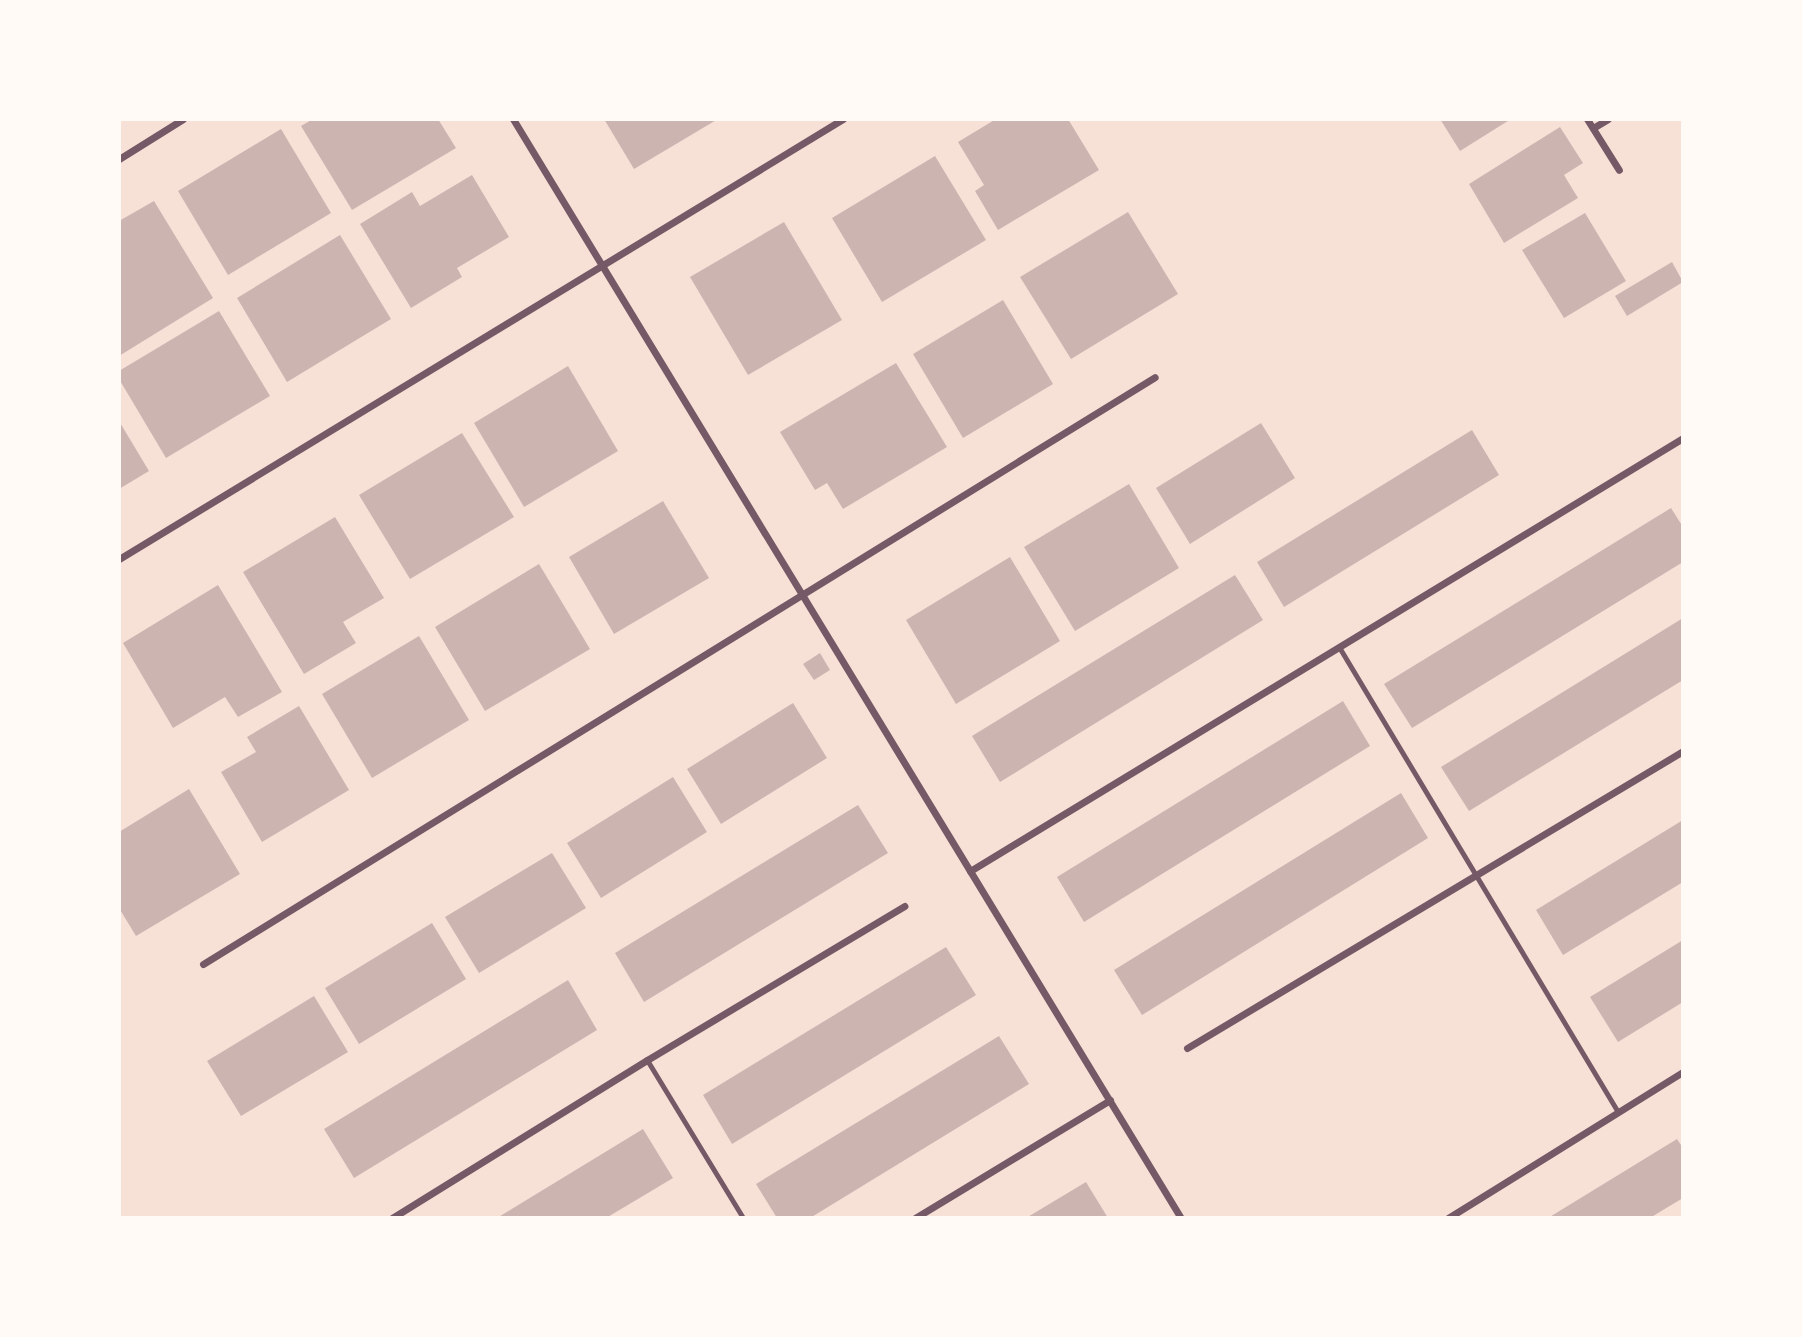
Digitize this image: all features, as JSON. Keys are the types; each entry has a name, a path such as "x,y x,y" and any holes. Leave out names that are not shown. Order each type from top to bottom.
{"street":[{"path":"119,159 183,119"},
{"path":"513,119 1181,1218"},
{"path":"119,559 844,119"},
{"path":"1587,119 1619,170"},
{"path":"1593,128 1608,119"},
{"path":"203,964 1155,377"},
{"path":"970,871 1683,438"},
{"path":"1188,1048 1683,751"},
{"path":"393,1218 647,1060 904,906"},
{"path":"1448,1218 1683,1072"},
{"path":"915,1218 1110,1100"}],"lane":[{"path":"1339,647 1618,1112"},
{"path":"647,1060 743,1218"}],"building":[{"path":"313,119 438,119 456,148 352,210 301,126"},
{"path":"604,119 718,119 634,169"},
{"path":"996,119 1068,119 1099,170 998,230 975,191 984,185 958,142"},
{"path":"1440,119 1511,119 1460,151"},
{"path":"1560,127 1583,163 1564,175 1578,198 1504,243 1469,184"},
{"path":"281,129 331,213 228,275 178,191"},
{"path":"935,156 986,240 882,302 832,218"},
{"path":"472,175 509,237 457,268 462,277 411,308 360,224 412,192 420,206"},
{"path":"154,201 213,298 119,356 119,221"},
{"path":"1128,212 1178,294 1071,359 1020,277"},
{"path":"1585,213 1626,281 1564,318 1522,250"},
{"path":"784,222 842,320 748,375 690,277"},
{"path":"340,235 391,319 287,382 237,298"},
{"path":"1672,262 1683,282 1627,316 1615,296"},
{"path":"1003,300 1053,384 963,438 913,354"},
{"path":"219,311 270,396 166,458 119,379 119,371"},
{"path":"896,363 947,447 843,509 827,483 815,490 780,432"},
{"path":"568,366 618,451 524,507 474,423"},
{"path":"119,421 149,471 119,489"},
{"path":"1261,423 1295,478 1190,544 1156,488"},
{"path":"1472,430 1499,475 1284,607 1257,562"},
{"path":"462,433 514,517 410,579 359,495"},
{"path":"1129,484 1179,568 1075,631 1024,547"},
{"path":"663,501 709,578 614,634 569,557"},
{"path":"1671,508 1683,527 1683,562 1412,728 1384,684"},
{"path":"335,517 384,598 343,622 356,643 304,674 243,572"},
{"path":"1010,557 1060,641 956,704 906,620"},
{"path":"539,564 590,649 485,711 435,627"},
{"path":"1235,575 1263,620 1000,782 972,736"},
{"path":"218,585 282,692 238,717 225,697 173,728 123,643"},
{"path":"1683,618 1683,680 1469,811 1441,767"},
{"path":"419,636 469,720 372,778 322,694"},
{"path":"820,653 830,670 814,680 803,664"},
{"path":"1343,701 1370,746 1084,922 1057,877"},
{"path":"793,703 827,758 721,824 687,769"},
{"path":"299,706 349,790 262,842 221,772 256,752 247,737"},
{"path":"673,777 707,832 601,898 567,843"},
{"path":"189,789 240,874 136,936 119,908 119,832"},
{"path":"1401,793 1428,838 1142,1015 1114,970"},
{"path":"858,805 888,853 644,1002 615,953"},
{"path":"1683,820 1683,882 1563,955 1536,910"},
{"path":"552,853 586,908 479,973 445,917"},
{"path":"432,923 466,979 359,1044 325,988"},
{"path":"1683,940 1683,1002 1618,1042 1590,997"},
{"path":"946,947 976,995 732,1144 703,1095"},
{"path":"568,980 597,1030 354,1178 324,1129"},
{"path":"314,996 348,1052 241,1116 207,1061"},
{"path":"999,1036 1029,1084 810,1218 777,1218 756,1184"},
{"path":"643,1129 673,1178 606,1218 497,1218"},
{"path":"1677,1139 1683,1148 1683,1198 1650,1218 1548,1218"},
{"path":"1086,1182 1108,1218 1026,1218"}]}
